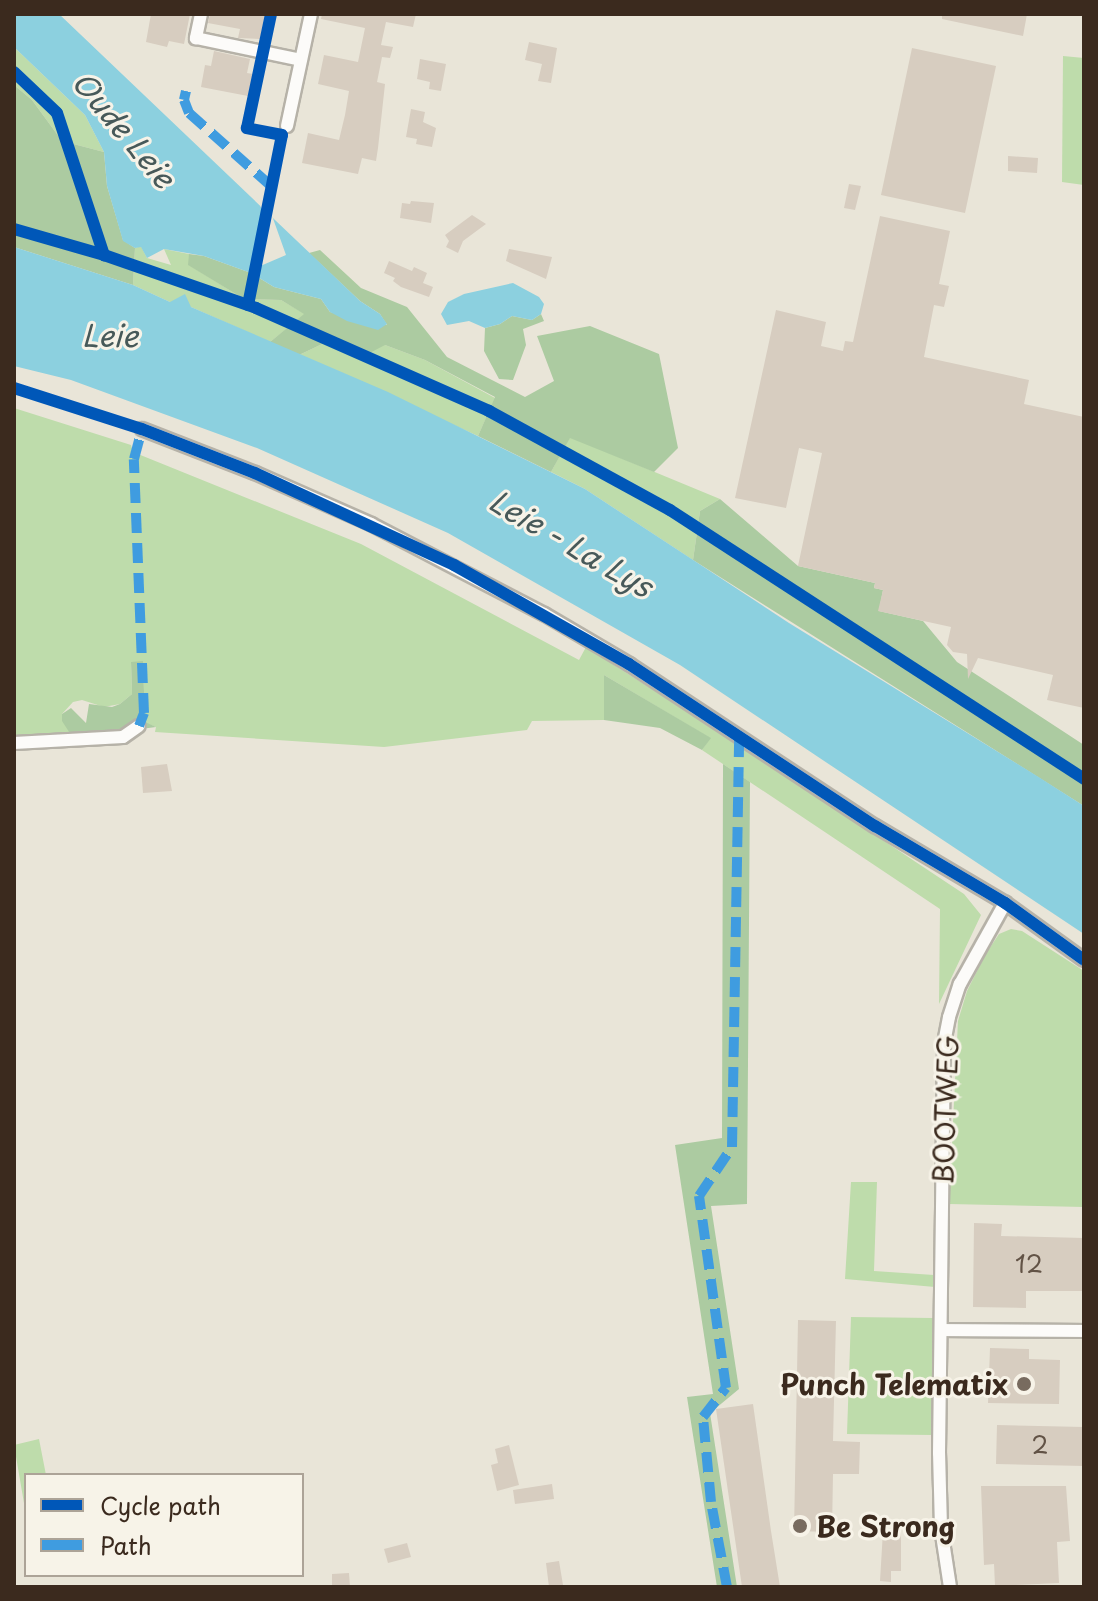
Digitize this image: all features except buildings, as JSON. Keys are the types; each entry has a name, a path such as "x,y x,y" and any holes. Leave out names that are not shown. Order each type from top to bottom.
{"street":[{"path":"201,14 196,38 301,60"},
{"path":"287,126 311,14"},
{"path":"142,429 255,473 371,524 544,614 629,664 875,826 1005,903 1084,960"},
{"path":"14,743 123,737 139,726"},
{"name":"BOOTWEG","path":"950,1587 941,1528 944,1043 960,984 1005,903"},
{"path":"942,1330 1084,1331"}],"green space":[{"path":"14,47 85,115 104,152 62,141 32,100 14,85"},
{"path":"1063,56 1084,58 1084,185 1062,182"},
{"path":"14,85 32,100 62,141 104,152 107,186 123,240 135,248 133,285 14,247"},
{"path":"141,246 147,258 171,265 164,249 189,254 189,265 244,299 281,300 305,314 270,342 191,307 170,302 133,285 135,248"},
{"path":"320,250 361,288 407,307 447,357 525,397 554,381 537,336 590,326 659,354 678,448 654,472 570,438 551,472 478,436 495,397 425,360 385,345 358,359 337,337 299,355 270,342 304,314 281,300 244,299 188,265 189,254 204,256 251,273 274,287 321,299 330,312 387,325 380,314 360,301 309,253"},
{"path":"541,314 544,321 523,329 526,345 513,380 499,379 484,351 485,328 500,324 512,316 532,320"},
{"path":"337,337 385,345 425,360 495,398 478,436 299,355"},
{"path":"14,408 131,445 133,452 361,544 579,660 586,647 744,748 964,894 981,915 939,1004 940,909 702,750 710,738 604,675 604,720 532,721 527,730 384,747 155,732 156,727 145,723 143,662 131,663 132,694 120,704 104,707 82,700 73,702 62,714 73,738 14,739"},
{"path":"570,437 720,499 700,511 693,560 585,489 551,472"},
{"path":"720,499 798,566 875,583 874,588 883,590 879,611 923,621 957,662 1084,745 1084,806 693,560 700,511"},
{"path":"143,661 145,722 156,727 73,738 62,721 62,714 71,708 86,723 89,704 112,707 120,704 132,694 131,662"},
{"path":"604,675 711,738 702,750 660,728 604,720"},
{"path":"723,764 750,782 747,1204 711,1206 739,1389 710,1413 737,1587 717,1587 687,1397 713,1394 675,1145 722,1138"},
{"path":"1011,929 1022,931 1084,971 1084,1207 949,1204 958,1021 967,991 985,955 999,934"},
{"path":"851,1182 877,1182 874,1271 934,1275 935,1287 845,1279"},
{"path":"851,1317 933,1318 932,1435 847,1434"},
{"path":"39,1439 46,1473 24,1473 24,1503 14,1445"}],"water":[{"name":"Oude Leie","path":"14,14 59,14 360,301 380,314 387,324 378,330 347,321 330,312 321,299 274,287 251,273 204,256 164,249 147,258 141,247 135,248 123,241 107,186 104,152 85,115 14,47"},
{"name":"Leie","path":"14,247 133,285 170,302 185,294 191,307 388,392 585,489 789,623 1084,806 1084,934 680,665 448,533 257,448 71,380 14,366"},
{"path":"513,283 539,297 544,304 541,314 532,320 512,316 500,324 485,328 469,321 447,325 441,314 448,302 464,294"}],"pier":[{"path":"256,196 270,210 286,255 258,267 256,280 250,277 263,212"}],"marked path":[{"path":"186,91 184,100 189,113 272,187"},
{"path":"139,726 144,713 134,459 142,429"},
{"path":"727,1587 711,1502 703,1417 726,1388 699,1196 732,1147 739,738"}],"cycle path":[{"path":"248,305 282,135 247,128 271,14"},
{"path":"14,72 57,113 104,255"},
{"path":"14,229 104,255 256,308 489,411 670,510 1084,779"},
{"path":"14,388 142,429 255,473 454,565 629,664 875,826 1005,903 1084,960"}],"place":[{"name":"Punch Telematix","path":"1024,1384"},
{"name":"Be Strong","path":"800,1526"}],"water label":[{"name":"Leie - La Lys","path":"571,543"}]}
